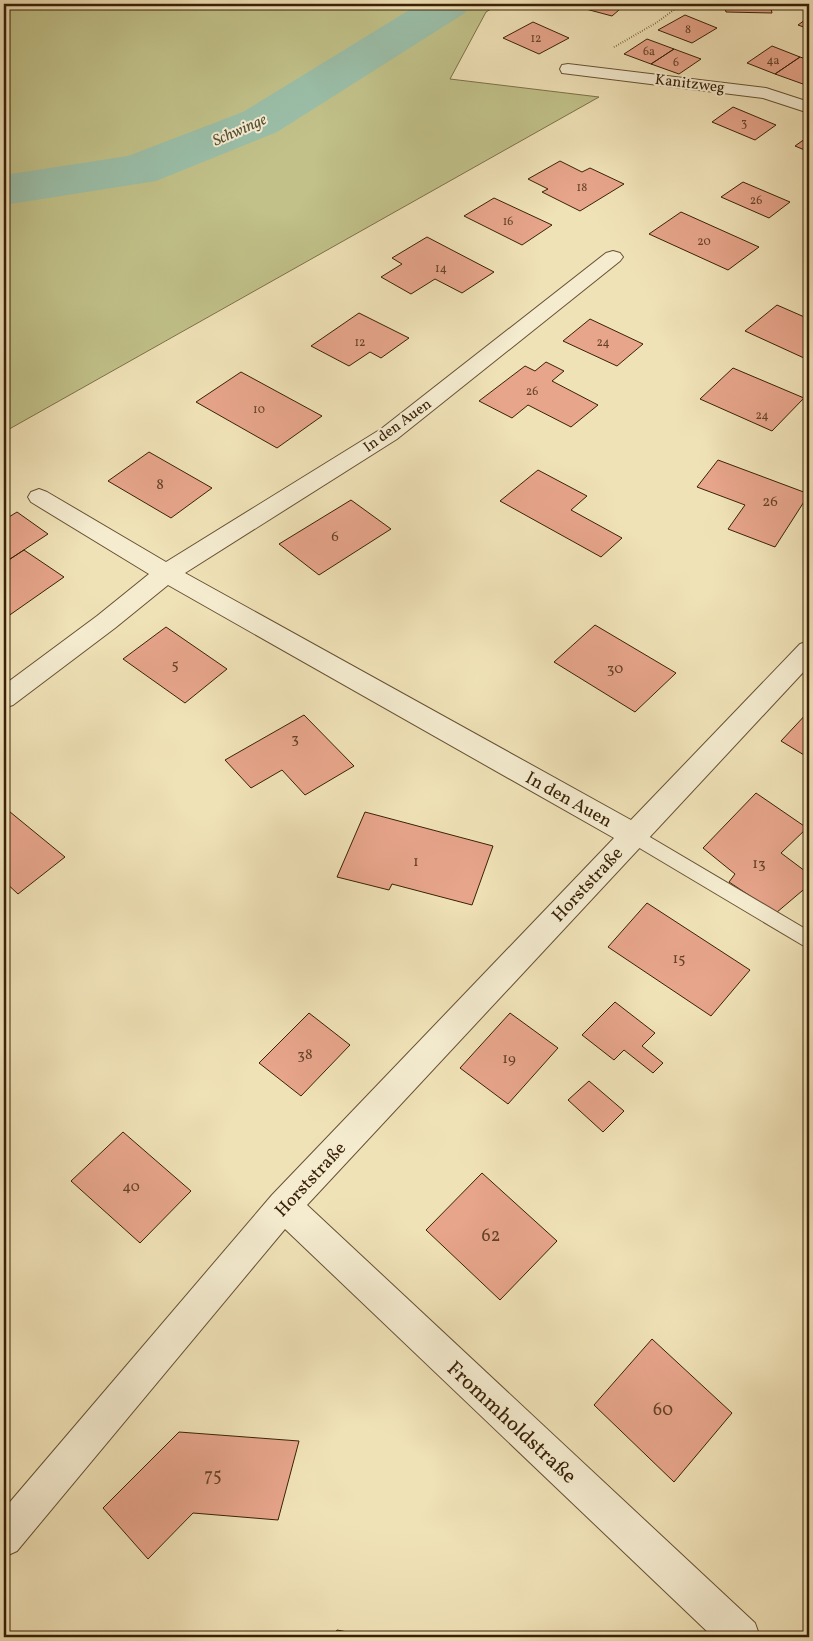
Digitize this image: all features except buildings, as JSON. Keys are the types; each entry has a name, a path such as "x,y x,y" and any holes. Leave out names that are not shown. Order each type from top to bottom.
{"street":[{"name":"Kanitzweg","path":"568,69 766,93 809,108"},
{"name":"In den Auen","path":"4,698 106,622 166,573 389,434 613,257"},
{"name":"In den Auen","path":"39,497 166,573 633,835"},
{"name":"Horststraße","path":"4,1538 284,1206 809,650"},
{"name":"Frommholdstraße","path":"284,1206 741,1637"}],"lane":[{"name":"Horststraße","path":"633,835 809,941"}],"path":[{"path":"568,69 656,23 682,4"}],"green space":[{"path":"4,4 499,4 486,12 450,79 599,97 4,432"}],"waterway":[{"name":"Schwinge","path":"4,190 138,170 260,122 449,4"}]}
